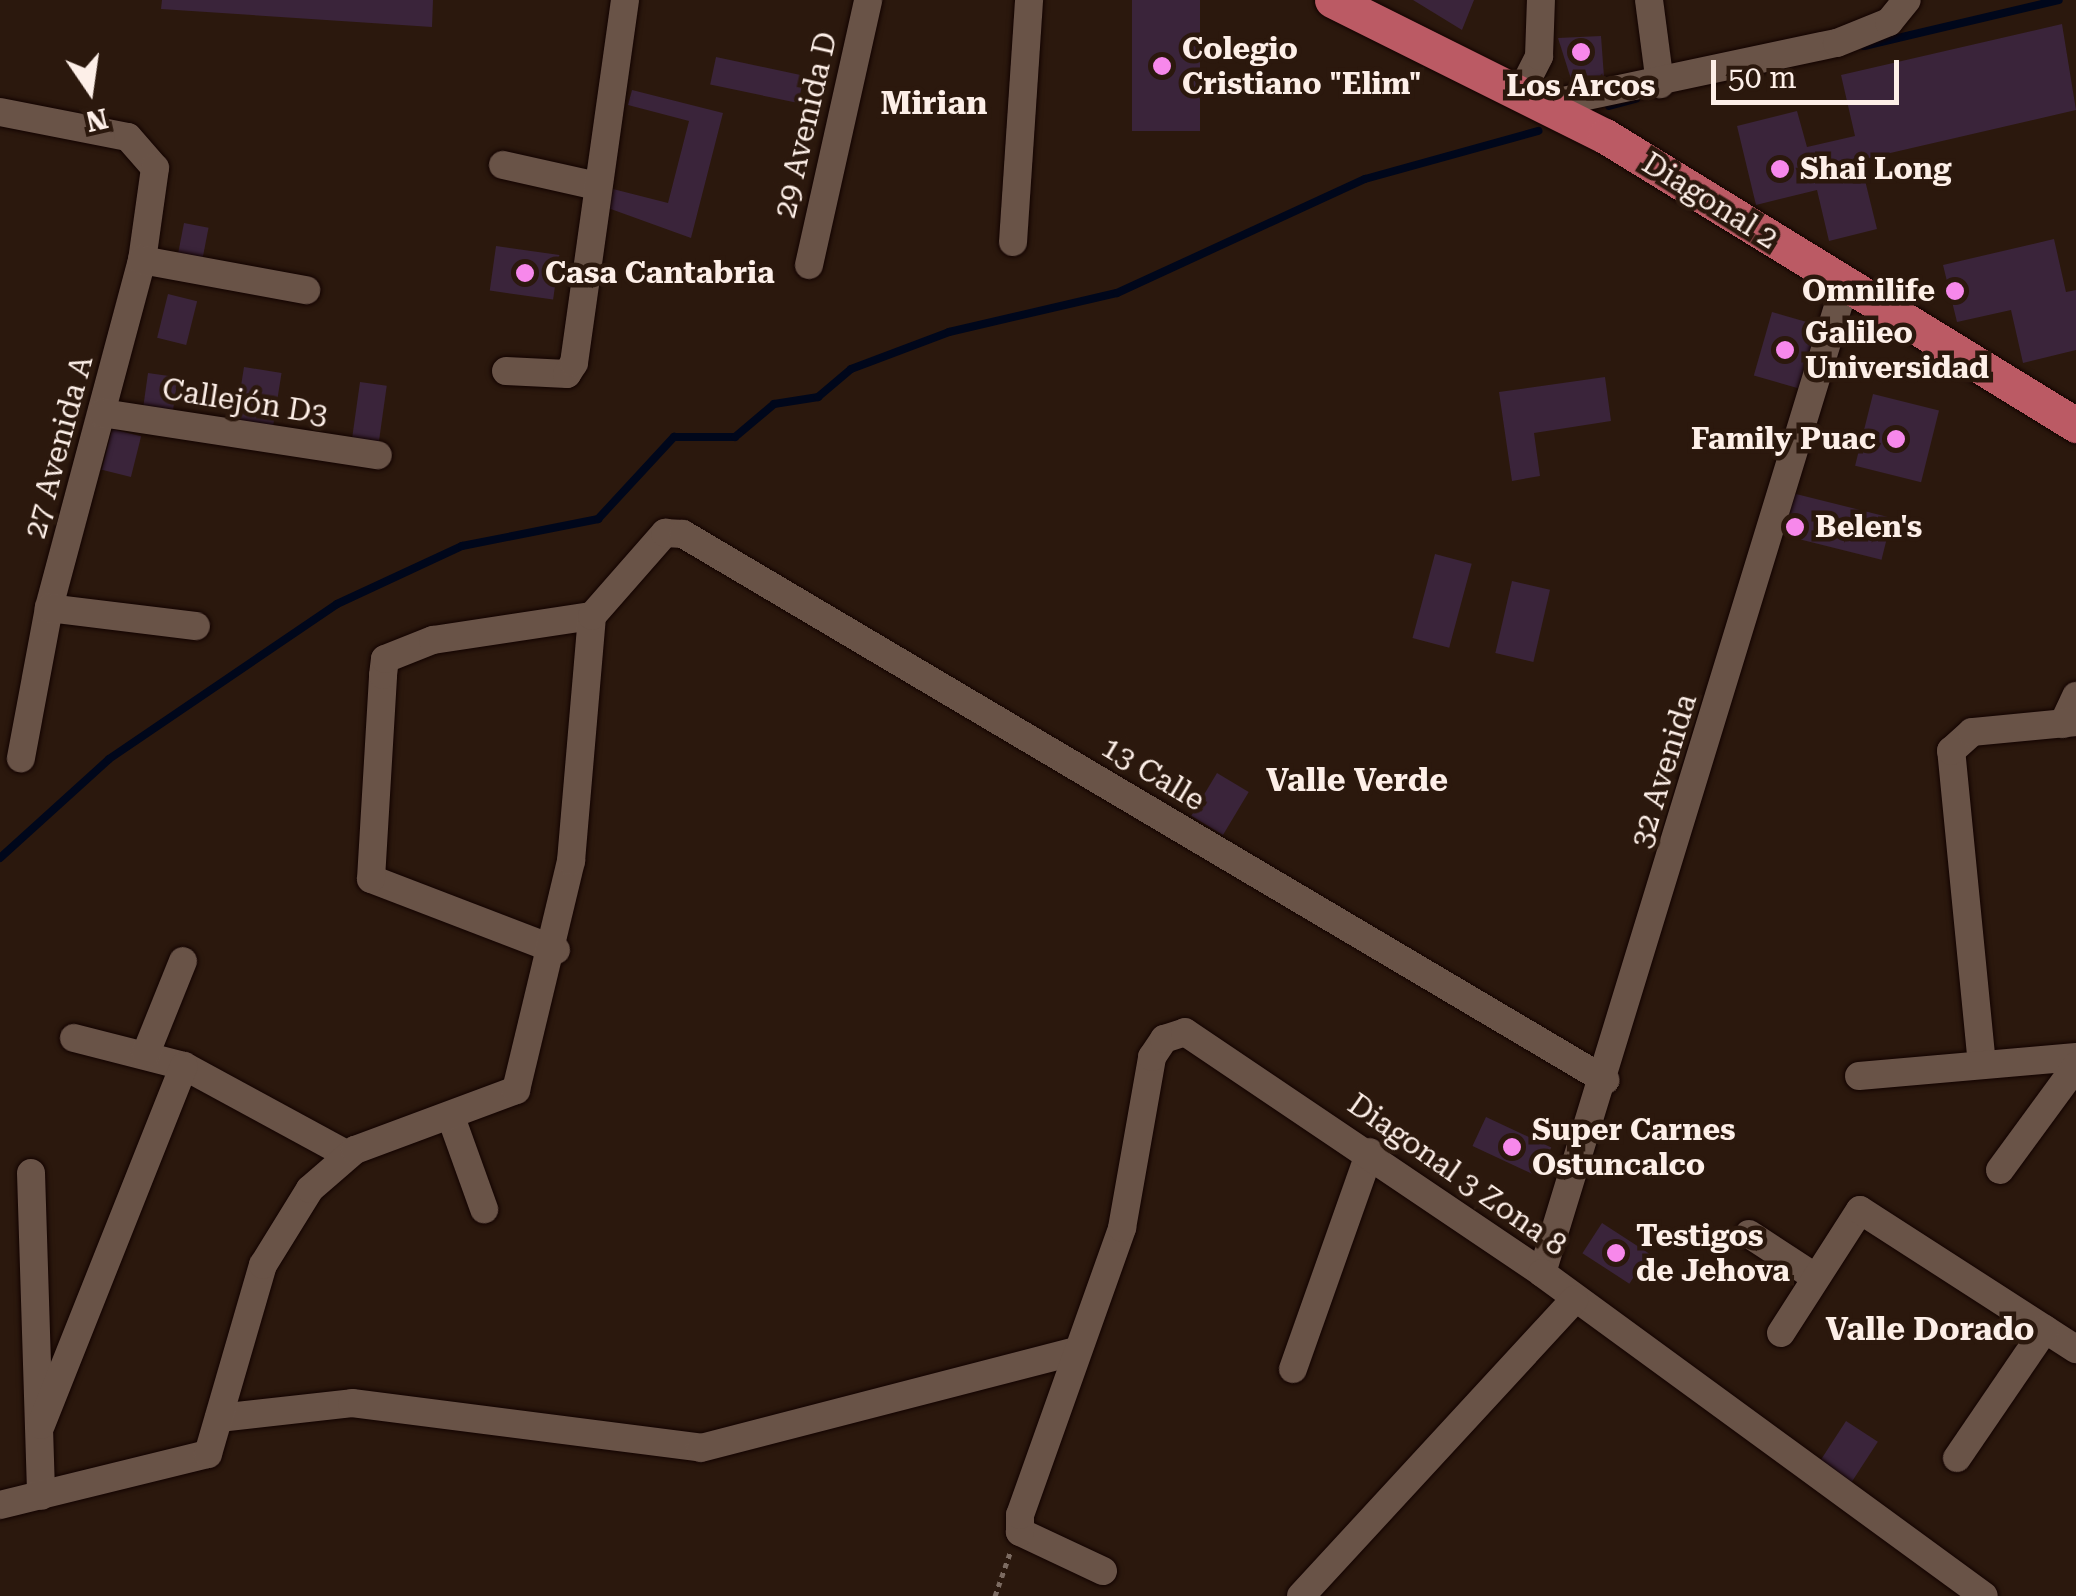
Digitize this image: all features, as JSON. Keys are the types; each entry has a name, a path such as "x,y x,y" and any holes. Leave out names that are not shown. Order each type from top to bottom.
{"main road":[{"name":"Diagonal 2","path":"1332,0 1535,97 2076,424"}],"street":[{"path":"506,372 570,372 625,0"},
{"name":"29 Avenida D","path":"809,266 868,0"},
{"path":"1013,242 1029,0"},
{"path":"1541,0 1535,97 1660,84 1870,33 1907,0"},
{"path":"1649,0 1660,84"},
{"name":"27 Avenida A","path":"0,112 128,137 151,154 142,260 48,608 21,758"},
{"path":"503,165 597,186"},
{"path":"142,260 306,290"},
{"name":"32 Avenida","path":"1542,1273 1605,1080 1844,287"},
{"name":"Callejón D3","path":"102,413 378,455"},
{"name":"13 Calle","path":"592,616 666,533 684,534 1605,1080"},
{"path":"48,608 196,626"},
{"path":"0,1504 198,1460 215,1442 268,1255 310,1190 346,1154 452,1120 516,1090 556,950 592,616 434,640 386,660 370,879 556,950"},
{"path":"1982,1065 1951,751 1964,734 2070,723 2076,696"},
{"path":"146,1053 183,961"},
{"name":"Diagonal 3 Zona 8","path":"1075,1351 1122,1228 1152,1056 1177,1032 1202,1039 1542,1273 1970,1592"},
{"path":"74,1038 146,1053 184,1066 346,1154"},
{"path":"1859,1076 2076,1057"},
{"path":"41,1425 184,1066"},
{"path":"2000,1170 2076,1066"},
{"path":"452,1120 484,1209"},
{"path":"1293,1369 1370,1152"},
{"path":"31,1173 41,1496"},
{"path":"1781,1333 1860,1210 2076,1349"},
{"path":"1749,1234 1815,1276"},
{"path":"1300,1596 1574,1300"},
{"path":"1957,1458 2045,1328"},
{"path":"219,1418 352,1403 701,1448 1075,1351"},
{"path":"1075,1351 1020,1532 1102,1571"}],"path":[{"path":"995,1596 1020,1532"}],"building":[{"path":"162,0 433,0 432,27 161,9"},
{"name":"Colegio Cristiano \"Elim\"","path":"1132,0 1200,0 1200,131 1132,131"},
{"path":"1413,0 1474,0 1462,30"},
{"path":"2062,24 2076,110 1860,160 1877,229 1829,241 1817,190 1756,205 1737,126 1797,111 1807,147 1855,136 1841,75"},
{"name":"Los Arcos","path":"1601,36 1604,77 1571,79 1558,38"},
{"path":"716,57 804,76 798,103 710,84"},
{"path":"632,90 723,113 691,238 608,208 613,189 668,203 689,121 628,105"},
{"path":"184,223 209,228 202,260 178,255"},
{"path":"2054,239 2066,292 2076,290 2076,350 2023,363 2011,310 1957,322 1943,265"},
{"name":"Casa Cantabria","path":"496,246 559,255 553,299 490,291"},
{"path":"168,294 197,301 186,345 157,338"},
{"name":"Galileo Universidad","path":"1772,312 1817,325 1799,388 1754,375"},
{"path":"244,367 282,373 273,428 235,422"},
{"path":"148,373 178,377 172,415 143,411"},
{"path":"1605,377 1611,421 1534,433 1540,476 1512,481 1499,392"},
{"path":"360,382 387,386 378,445 352,441"},
{"name":"Family Puac","path":"1873,394 1939,410 1921,482 1855,466"},
{"path":"112,429 141,436 131,477 102,470"},
{"path":"1792,493 1892,518 1882,560 1782,535"},
{"path":"1435,554 1472,564 1449,648 1412,638"},
{"path":"1512,581 1550,590 1533,662 1495,653"},
{"path":"1217,773 1249,792 1223,835 1191,816"},
{"name":"Super Carnes Ostuncalco","path":"1486,1117 1551,1147 1538,1176 1472,1146"},
{"name":"Testigos de Jehova","path":"1602,1223 1649,1253 1629,1284 1582,1253"},
{"path":"1846,1421 1878,1442 1848,1488 1816,1467"}],"waterway":[{"path":"1864,46 2059,0"},
{"path":"1609,106 1636,99"},
{"path":"0,858 109,759 337,604 462,546 598,519 674,437 735,437 774,404 818,397 851,369 949,332 1117,293 1365,179 1538,131"}],"place":[{"name":"Los Arcos","path":"1581,52"},
{"name":"Colegio Cristiano \"Elim\"","path":"1162,66"},
{"name":"Shai Long","path":"1780,169"},
{"name":"Casa Cantabria","path":"525,273"},
{"name":"Omnilife","path":"1955,291"},
{"name":"Galileo Universidad","path":"1785,350"},
{"name":"Family Puac","path":"1896,439"},
{"name":"Belen's","path":"1795,527"},
{"name":"Super Carnes Ostuncalco","path":"1512,1147"},
{"name":"Testigos de Jehova","path":"1616,1253"}],"district":[{"name":"Mirian","path":"934,103"},
{"name":"Valle Verde","path":"1357,780"},
{"name":"Valle Dorado","path":"1930,1329"}]}
